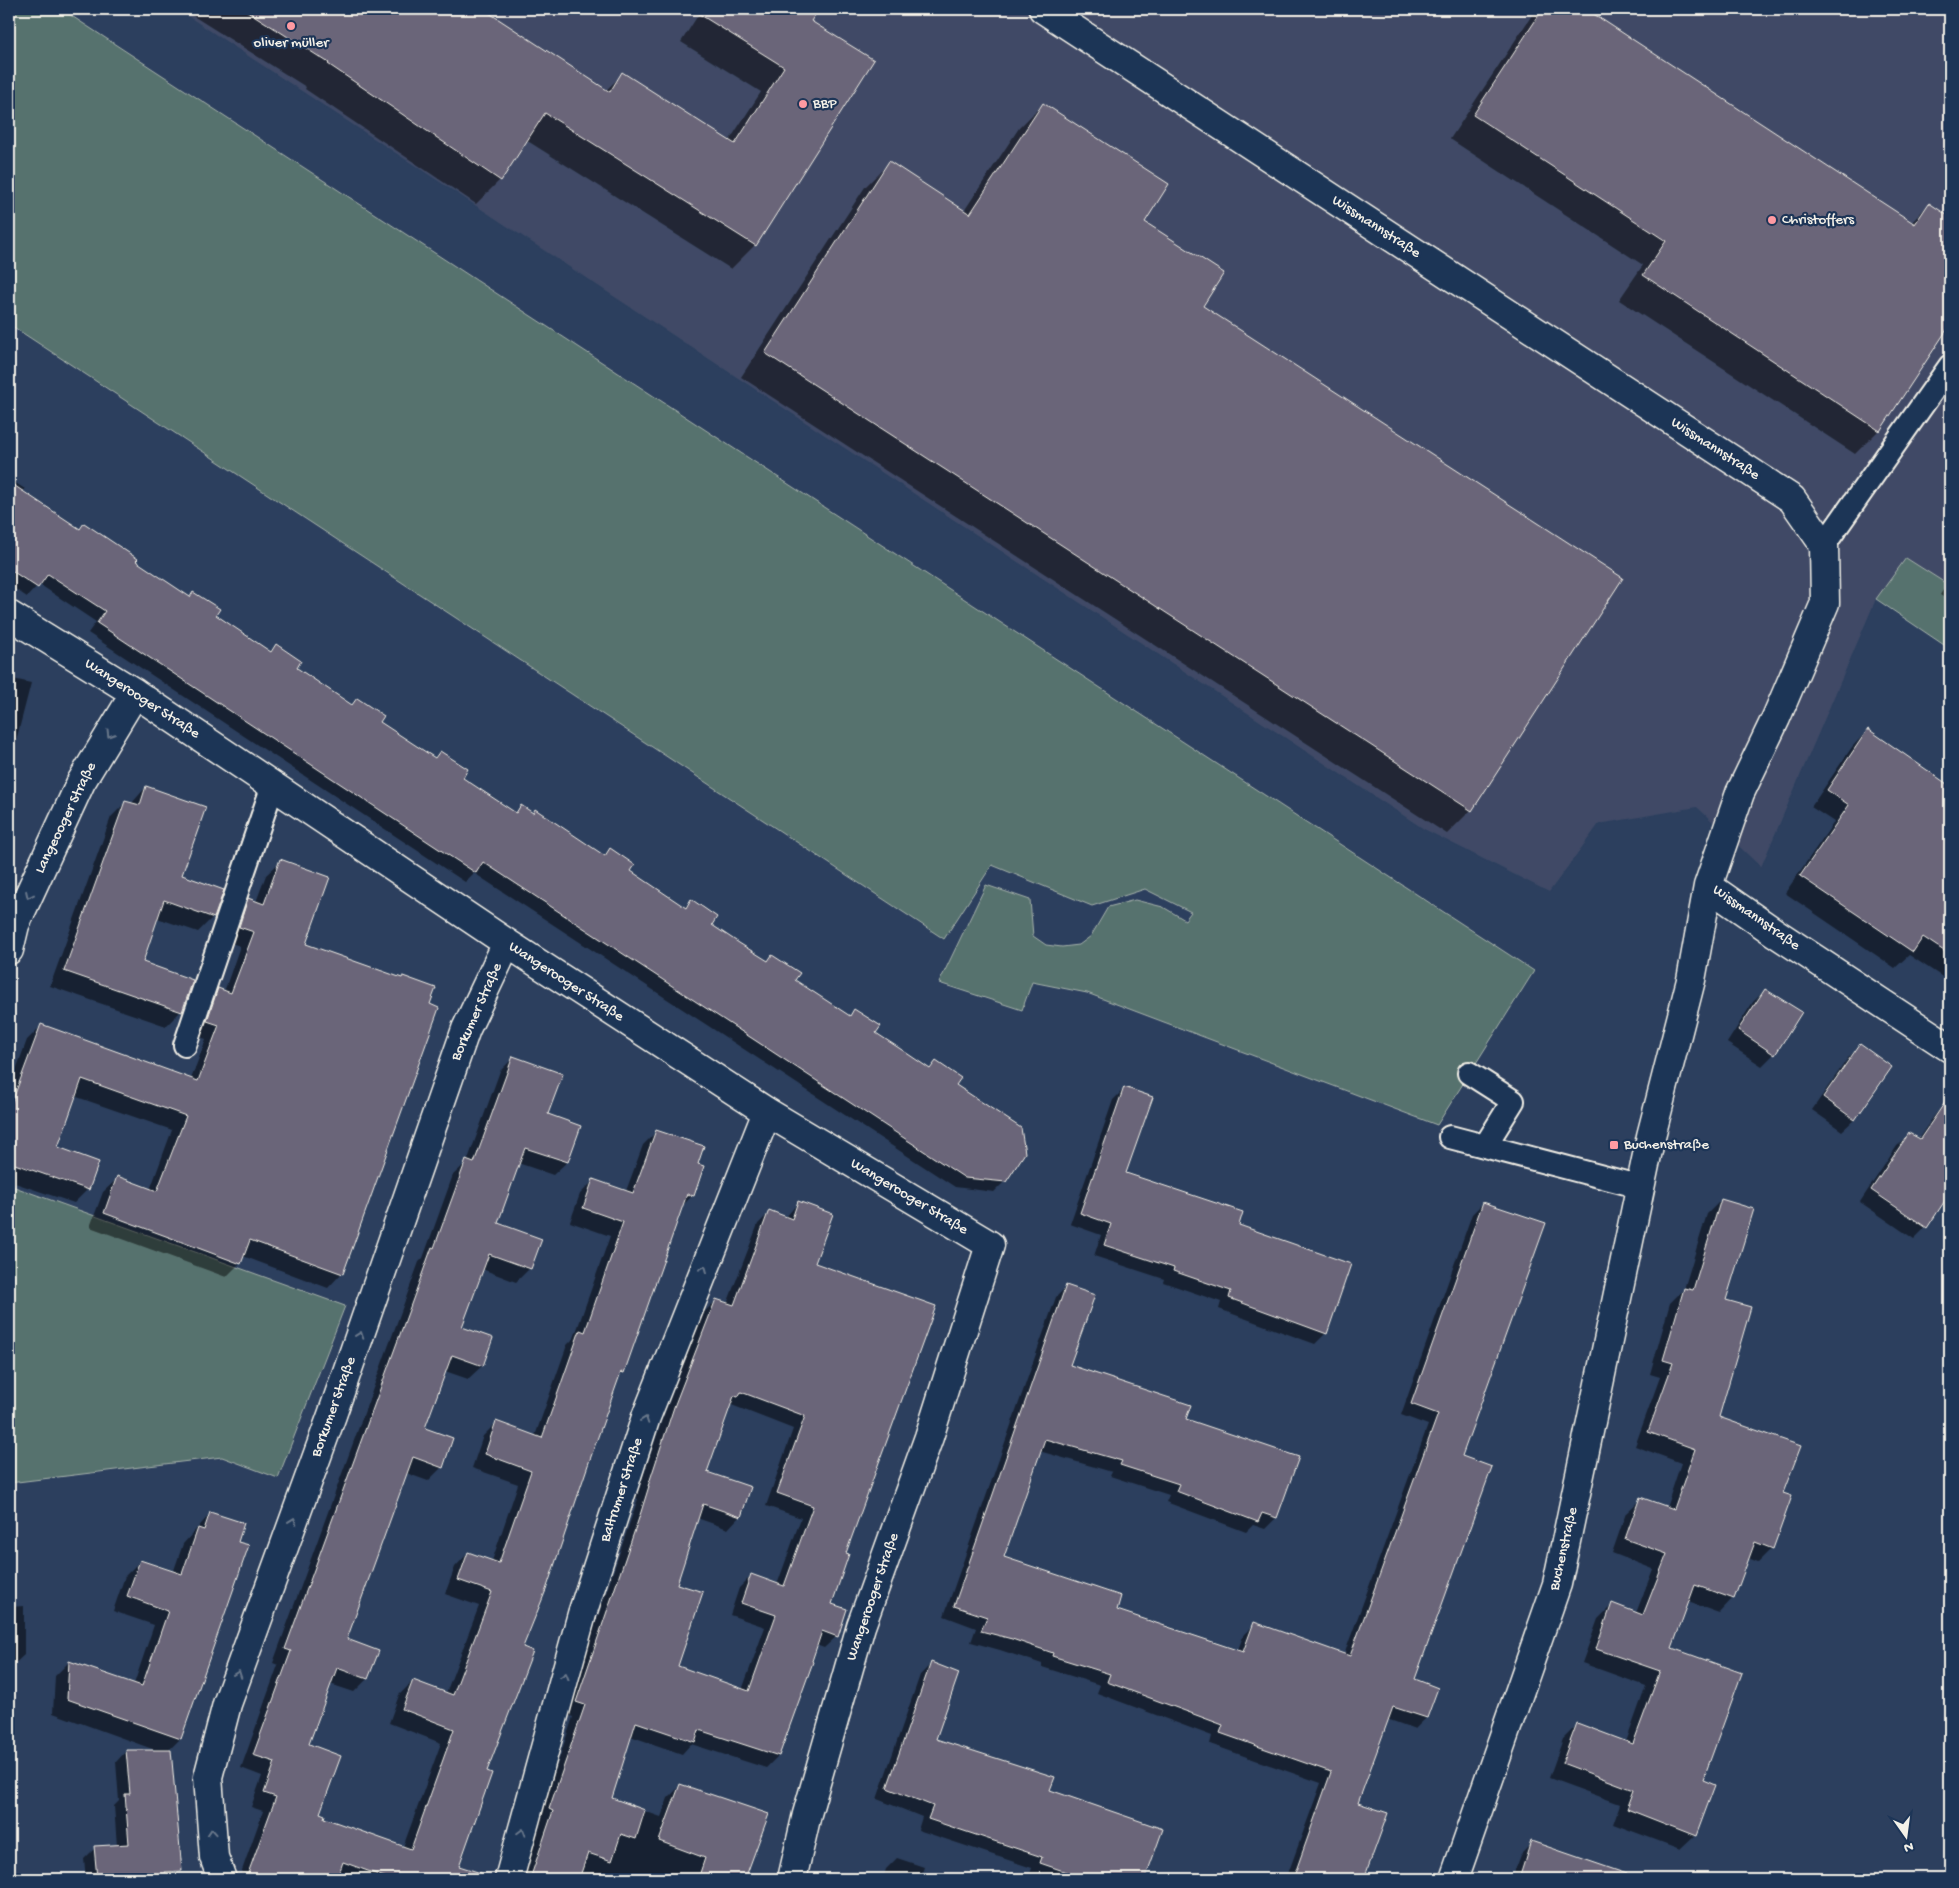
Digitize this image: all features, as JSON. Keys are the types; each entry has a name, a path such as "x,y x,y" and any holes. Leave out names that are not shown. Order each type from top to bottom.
{"street":[{"name":"Wissmannstraße","path":"1043,9 1792,499 1824,545 1825,603 1776,718 1740,793 1708,886 1774,932 1950,1048"},
{"name":"Wangerooger Straße","path":"9,615 135,693 507,944 767,1112 990,1245 929,1436 861,1626 807,1814 792,1879"},
{"name":"Langeooger Straße","path":"9,950 16,925 81,782 135,693"},
{"name":"Buchenstraße","path":"1454,1879 1557,1584 1652,1136 1691,980 1708,886"},
{"name":"Borkumer Straße","path":"222,1879 214,1857 208,1777 227,1704 335,1406 466,1029 507,944"},
{"name":"Baltrumer Straße","path":"509,1879 582,1614 646,1416 767,1112"}],"lane":[{"path":"1824,545 1950,366"},
{"path":"185,1045 272,786"},
{"path":"1469,1073 1514,1101 1485,1146"},
{"path":"1450,1137 1641,1187"}],"shaded area":[{"path":"177,9 1950,9 1950,586 1906,558 1876,599 1761,867 1697,807 1599,824 1549,892 1424,829"}],"green space":[{"path":"9,9 61,9 1534,971 1437,1125 1087,993 1032,982 1022,1010 939,983 986,885 1030,900 1033,936 1046,945 1062,947 1079,945 1091,936 1108,907 1135,900 1163,907 1185,920 1191,912 1145,889 1092,906 992,865 944,939 9,324"},
{"path":"1906,558 1950,586 1950,649 1876,599"},
{"path":"9,1185 345,1306 278,1478 222,1457 9,1483"}],"building":[{"path":"244,9 483,9 610,92 622,72 735,144 784,67 691,9 819,9 811,21 874,60 756,246 545,113 501,181 329,63"},
{"name":"Christoffers","path":"1543,9 1586,9 1915,224 1929,203 1950,217 1950,325 1880,431 1643,275 1666,241 1473,115"},
{"path":"1043,103 1169,184 1145,222 1224,273 1203,306 1623,578 1472,811 765,353 889,161 970,214"},
{"path":"9,482 80,529 84,523 190,597 193,592 220,609 216,615 271,652 276,644 301,661 297,668 352,705 357,698 384,716 380,722 435,758 440,751 468,769 463,778 516,813 521,805 533,813 535,809 605,856 610,848 635,865 631,871 686,908 691,899 717,917 712,925 739,943 768,961 772,955 800,973 795,980 850,1016 854,1009 881,1026 876,1033 930,1069 936,1061 961,1078 956,1085 1021,1128 1025,1153 1006,1182 965,1178 483,862 476,873 442,851 97,623 105,611 48,574 38,588 9,569"},
{"path":"1868,729 1950,786 1950,955 1923,937 1913,952 1800,876 1849,805 1827,790"},
{"path":"146,786 206,807 182,875 224,890 214,918 164,900 143,962 193,980 182,1012 64,971 125,801 140,805"},
{"path":"280,859 330,877 306,944 436,988 430,1004 439,1008 343,1274 250,1240 241,1264 104,1213 117,1176 157,1191 186,1116 82,1079 58,1147 99,1162 89,1190 9,1162 9,1110 41,1024 198,1081 219,1025 207,1021 218,988 231,993 254,932 239,927 248,898 264,904"},
{"path":"1765,989 1802,1012 1775,1055 1738,1030"},
{"path":"1860,1044 1892,1067 1855,1120 1823,1097"},
{"path":"513,1056 563,1074 548,1114 581,1126 568,1162 525,1148 498,1223 542,1239 531,1269 489,1254 462,1327 493,1338 483,1366 452,1355 425,1428 453,1438 443,1468 413,1457 347,1639 379,1651 368,1679 337,1668 309,1744 341,1756 320,1813 325,1815 324,1818 411,1849 454,1729 402,1709 413,1680 453,1695 492,1592 458,1580 468,1552 499,1563 531,1471 485,1454 496,1421 542,1438 580,1330 585,1332 623,1222 583,1208 593,1179 633,1193 656,1130 704,1146 698,1164 704,1166 694,1196 687,1194 624,1373 621,1372 546,1590 523,1647 533,1651 487,1771 492,1773 459,1866 484,1874 484,1879 390,1879 343,1862 337,1879 246,1879 276,1797 264,1793 275,1762 253,1755 291,1651 285,1649 432,1247 434,1248 466,1160 474,1163"},
{"path":"1124,1087 1153,1097 1126,1173 1243,1212 1239,1225 1351,1264 1327,1334 1229,1298 1231,1291 1173,1271 1174,1268 1104,1245 1111,1224 1080,1213"},
{"path":"1950,1095 1950,1193 1927,1228 1871,1190 1909,1133 1920,1139"},
{"path":"1721,1199 1754,1209 1726,1300 1751,1307 1719,1417 1801,1446 1783,1493 1792,1496 1773,1549 1755,1542 1734,1599 1695,1585 1672,1648 1742,1673 1703,1780 1715,1785 1696,1836 1627,1809 1634,1790 1562,1763 1577,1723 1633,1744 1660,1671 1596,1649 1612,1603 1643,1615 1667,1554 1625,1539 1640,1497 1674,1509 1695,1449 1648,1432 1673,1363 1663,1360 1684,1288 1693,1290"},
{"path":"798,1201 833,1214 815,1263 936,1306 846,1553 849,1554 832,1604 847,1609 838,1637 822,1631 813,1662 779,1756 699,1730 695,1742 636,1722 612,1798 645,1810 636,1839 621,1834 612,1861 588,1853 579,1879 530,1879 553,1811 549,1809 585,1705 576,1702 641,1512 674,1407 716,1299 734,1305 769,1210 792,1219","holes":["741,1392 805,1416 777,1493 813,1506 784,1586 751,1574 741,1603 776,1615 749,1691 678,1666 703,1592 677,1584 703,1504 741,1517 751,1487 707,1472 734,1396 738,1397"]},
{"path":"1483,1202 1546,1223 1462,1456 1492,1467 1415,1679 1438,1688 1427,1718 1393,1707 1358,1803 1388,1813 1364,1879 1293,1879 1331,1772 1220,1733 1223,1725 1107,1682 1110,1674 1052,1656 1053,1653 1012,1639 981,1631 987,1617 954,1606 1066,1285 1095,1295 1070,1365 1191,1405 1186,1419 1299,1457 1277,1518 1262,1513 1258,1522 1176,1491 1179,1484 1120,1465 1122,1461 1045,1439 1004,1557 1121,1596 1117,1610 1243,1652 1254,1622 1350,1656 1438,1414 1411,1404"},
{"path":"210,1512 244,1523 238,1542 249,1545 181,1739 67,1699 69,1661 142,1686 168,1611 127,1596 140,1560 182,1574 198,1528 204,1530"},
{"path":"931,1662 959,1673 936,1739 1055,1777 1050,1790 1163,1829 1145,1879 1087,1879 1040,1863 1042,1857 928,1819 933,1806 887,1788"},
{"path":"126,1750 171,1750 182,1871 165,1872 168,1879 130,1879 128,1875 97,1878 94,1846 129,1844 125,1794 130,1794"},
{"path":"680,1784 769,1814 745,1879 698,1879 705,1858 659,1841"},
{"path":"1531,1841 1627,1874 1626,1879 1519,1879"}],"place":[{"name":"oliver müller","path":"291,26"},
{"name":"BBP","path":"803,104"},
{"name":"Christoffers","path":"1772,220"},
{"name":"Buchenstraße","path":"1614,1145"}]}
